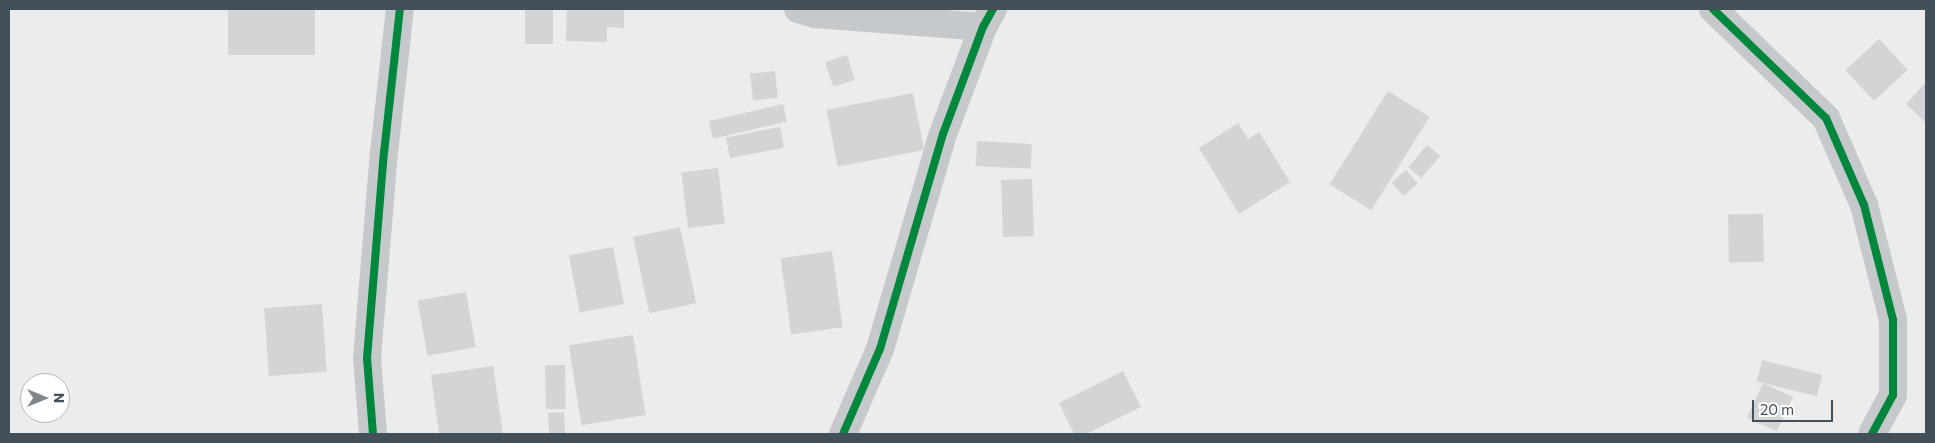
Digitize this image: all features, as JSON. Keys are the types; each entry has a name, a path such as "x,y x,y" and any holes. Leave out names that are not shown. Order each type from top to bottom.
{"street":[{"path":"373,434 368,358 384,153 400,9"},
{"path":"798,9 815,14 988,18 943,134 880,349 843,434"},
{"path":"1713,9 1826,118 1864,205 1893,320 1893,395 1872,434"}],"building":[{"path":"228,9 315,9 315,55 228,55"},
{"path":"525,9 553,9 553,44 525,44"},
{"path":"567,9 624,9 624,28 607,27 607,42 566,41"},
{"path":"1879,39 1908,70 1874,101 1845,70"},
{"path":"847,55 855,80 833,87 825,62"},
{"path":"775,71 778,98 753,100 750,74"},
{"path":"1926,82 1926,123 1906,104"},
{"path":"1388,91 1430,117 1371,210 1330,184"},
{"path":"913,93 924,150 838,167 827,110"},
{"path":"783,104 787,122 713,139 709,121"},
{"path":"1238,123 1248,139 1259,132 1290,182 1239,214 1199,148"},
{"path":"780,127 784,148 730,158 726,137"},
{"path":"977,141 1032,144 1031,169 976,166"},
{"path":"1427,145 1440,156 1421,178 1408,167"},
{"path":"718,168 725,224 688,228 681,173"},
{"path":"1406,170 1418,184 1403,196 1392,182"},
{"path":"1032,179 1034,236 1003,237 1001,180"},
{"path":"1763,214 1764,262 1729,263 1728,215"},
{"path":"680,227 696,303 649,313 633,237"},
{"path":"613,247 624,304 580,313 569,256"},
{"path":"832,251 843,327 791,334 781,258"},
{"path":"466,292 476,347 427,356 418,301"},
{"path":"322,304 327,372 269,376 264,308"},
{"path":"633,335 646,415 581,425 569,345"},
{"path":"1762,360 1822,375 1817,396 1757,381"},
{"path":"545,365 565,365 566,409 546,409"},
{"path":"493,366 503,434 439,434 431,375"},
{"path":"1123,371 1141,407 1086,434 1074,434 1059,403"},
{"path":"1763,383 1793,397 1777,431 1747,417"},
{"path":"564,412 565,434 549,434 548,413"}],"cycle path":[{"path":"373,434 367,358 384,153 400,9"},
{"path":"843,434 880,349 943,134 983,27 993,9"},
{"path":"1713,9 1826,118 1864,205 1893,320 1893,395 1872,434"}]}
